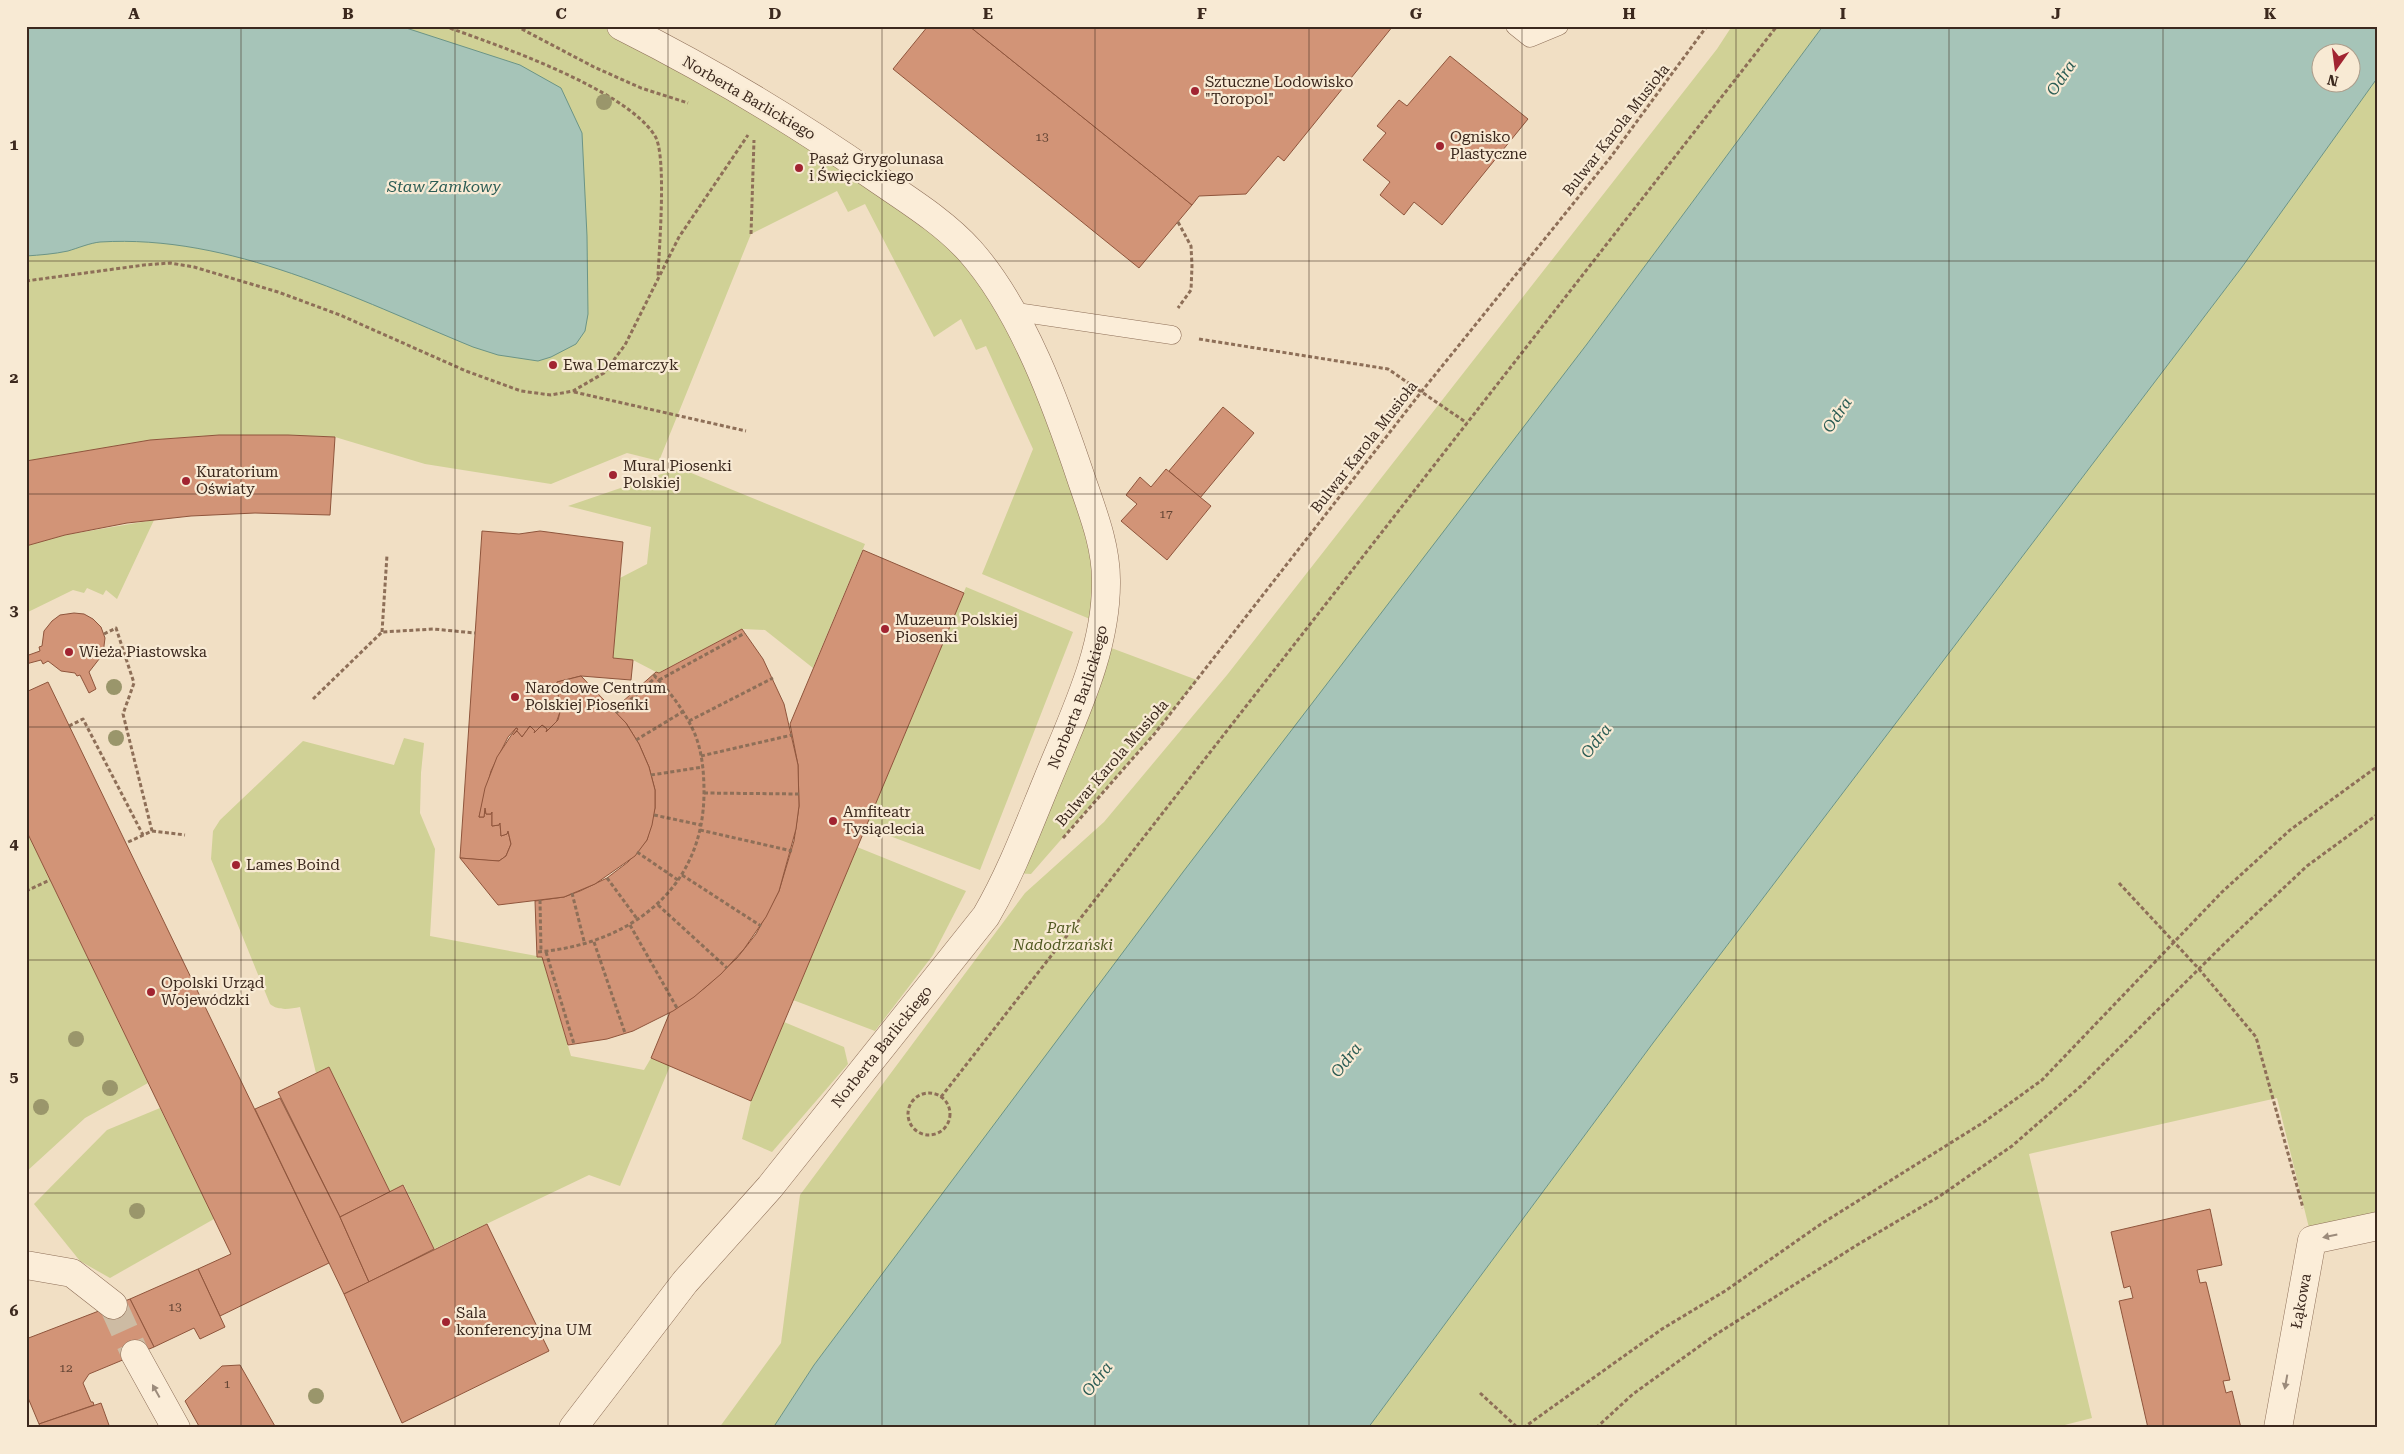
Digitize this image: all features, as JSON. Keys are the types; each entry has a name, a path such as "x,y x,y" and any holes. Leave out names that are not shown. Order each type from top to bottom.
{"street":[{"name":"Norberta Barlickiego","path":"573,1428 685,1282 770,1187 986,916 1009,873 1086,686 1098,643 1104,610 1106,579 1101,538 1064,427 1035,357 1001,293 970,251 909,200 826,144 656,35 621,26"},
{"path":"2312,1240 2378,1226"},
{"name":"Łąkowa","path":"2278,1428 2312,1240"},
{"path":"26,1265 72,1274 113,1306"},
{"path":"135,1354 176,1428"}],"lane":[{"path":"1516,26 1530,38 1559,26"},
{"path":"1010,311 1172,335"}],"path":[{"path":"444,26 526,55 588,86 630,109 656,137 661,165 658,280"},
{"path":"516,26 594,67 641,88 692,104"},
{"name":"Bulwar Karola Musioła","path":"1057,844 1156,732 1422,391 1610,158 1707,26"},
{"path":"941,1097 1777,26"},
{"path":"26,281 161,264 194,267 278,292 340,315 466,371 521,391 551,395 573,391 604,373 625,345 679,237 750,134"},
{"path":"751,234 754,136"},
{"path":"1174,313 1190,290 1192,266 1191,246 1178,222"},
{"path":"1172,335 1388,369 1467,423"},
{"path":"573,391 746,431"},
{"path":"382,632 387,555"},
{"path":"104,634 116,628 134,683 123,714 152,831"},
{"path":"313,699 382,632 433,629 475,633"},
{"path":"616,713 656,677 745,634"},
{"path":"542,952 594,942 630,926 658,905 682,875 692,854 701,825 704,793 701,756 695,734 684,712 656,677"},
{"path":"689,721 773,678"},
{"path":"636,740 684,712"},
{"path":"69,726 83,719 143,835"},
{"path":"701,756 792,735"},
{"path":"1523,1428 1662,1329 1725,1291 1821,1224 1984,1122 2042,1080 2222,892 2290,830 2378,766"},
{"path":"651,775 703,767"},
{"path":"704,793 799,794"},
{"path":"654,814 701,825"},
{"path":"1596,1428 1633,1394 1715,1335 1856,1245 1940,1196 2012,1146 2081,1086 2199,969 2308,866 2378,814"},
{"path":"700,830 792,851"},
{"path":"126,842 152,831 185,835"},
{"path":"637,852 678,880"},
{"path":"692,854 698,856"},
{"path":"682,875 760,926"},
{"path":"607,878 638,920"},
{"path":"26,891 50,880"},
{"path":"2119,882 2199,969 2256,1037 2312,1240"},
{"path":"572,893 585,944"},
{"path":"540,900 542,952 574,1044"},
{"path":"658,905 727,968"},
{"path":"630,926 678,1008"},
{"path":"594,942 625,1033"},
{"path":"926,1093 941,1097 947,1102 950,1114 948,1124 942,1131 933,1135 922,1134 913,1128 907,1114 911,1102 926,1093"},
{"path":"1480,1393 1518,1428"}],"green space":[{"path":"26,26 621,26 826,144 1001,293 1101,538 1102,624 982,574 1033,449 986,346 976,350 961,319 934,337 865,204 848,212 837,191 751,234 659,461 627,453 551,484 425,464 335,437 219,435 150,440 26,461"},
{"name":"Park Nadodrzański","path":"1732,26 1823,26 1587,344 814,1365 773,1428 719,1428 781,1343 800,1195 1025,893 1104,822 1227,675 1717,49"},
{"path":"2378,77 2378,1226 2312,1240 2277,1098 2029,1154 2092,1418 2053,1428 1368,1428 1653,1043 2242,267"},
{"path":"679,468 865,544 813,668 765,630 742,629 658,673 633,660 613,658 620,578 647,564 651,527 568,506"},
{"path":"154,520 117,599 106,590 103,595 87,588 84,593 73,590 26,613 26,546 65,535"},
{"path":"966,587 1073,632 980,870 866,827"},
{"path":"1098,643 1197,680 1155,732 1031,874 1009,873"},
{"path":"404,738 424,743 420,813 435,849 430,936 542,957 571,1056 644,1070 651,1058 670,1066 620,1186 589,1175 434,1249 404,1185 390,1192 329,1067 316,1073 300,1007 280,1009 270,1004 211,859 213,831 220,820 303,741 394,765"},
{"path":"26,830 148,1083 85,1118 26,1172"},
{"path":"857,847 966,891 933,955 875,1031 793,1000"},
{"path":"784,1022 844,1047 848,1064 772,1152 742,1139 751,1101"},
{"path":"160,1108 214,1219 110,1278 80,1261 34,1204 107,1130"}],"water":[{"name":"Staw Zamkowy","path":"26,26 400,26 520,65 561,88 582,133 587,236 588,314 585,331 576,344 551,357 538,361 498,355 473,347 292,273 245,259 197,248 149,242 100,242 63,252 26,256"},
{"name":"Odra","path":"1823,26 2378,26 2378,77 2242,267 1653,1043 1368,1428 773,1428 814,1365 1183,872 1587,344"}],"building":[{"path":"928,26 969,26 1192,205 1139,268 893,69"},
{"name":"Sztuczne Lodowisko \"Toropol\"","path":"969,26 1393,26 1284,161 1278,156 1246,194 1199,196 1192,205"},
{"name":"Ognisko Plastyczne","path":"1450,56 1528,119 1442,225 1414,202 1404,215 1380,195 1390,182 1363,160 1386,133 1377,126 1399,100 1407,106"},
{"path":"1223,407 1254,433 1200,498 1169,471"},
{"path":"219,435 335,437 330,515 255,513 191,516 127,523 65,535 26,546 26,461 150,440"},
{"path":"1166,469 1211,506 1167,560 1121,521 1137,504 1126,495 1140,477 1151,487"},
{"name":"Narodowe Centrum Polskiej Piosenki","path":"482,531 519,534 540,531 623,542 613,658 633,660 631,680 581,676 557,682 560,712 556,723 546,732 547,729 542,725 534,733 535,731 530,726 522,737 517,731 513,735 518,729 516,728 508,737 491,771 479,817 484,817 485,808 486,814 491,814 492,812 492,826 499,825 500,823 501,836 507,834 508,831 511,844 506,856 499,861 460,858"},
{"name":"Amfiteatr Tysiąclecia","path":"863,550 964,593 751,1101 651,1058 670,1012 706,987 737,958 756,934 779,891 794,841 799,806 798,765 790,724"},
{"name":"Wieża Piastowska","path":"84,614 93,619 101,627 105,638 103,654 89,672 96,689 89,693 80,675 77,676 75,673 61,671 48,661 43,664 41,660 26,664 26,656 40,651 39,647 42,646 44,631 52,621 60,615"},
{"path":"742,629 763,659 784,704 798,765 799,806 796,829 779,891 766,917 744,949 721,974 694,997 673,1011 633,1031 607,1039 568,1045 542,957 537,957 535,901 564,897 580,891 607,878 628,862 647,840 655,808 655,790 649,767 639,744 626,723 613,710 656,672 659,673"},
{"path":"581,676 626,723 639,744 649,767 655,790 655,808 647,840 635,856 595,884 564,897 498,905 460,858 499,861 506,856 511,844 508,831 507,834 501,836 500,823 499,825 492,826 492,812 491,814 486,814 485,808 484,817 479,817 485,788 497,757 516,728 518,729 513,735 517,731 522,737 530,726 535,731 534,733 542,725 547,729 546,732 558,720 560,712 557,682"},
{"name":"Opolski Urząd Wojewódzki","path":"48,682 329,1263 220,1316 198,1269 231,1254 26,830 26,692"},
{"path":"329,1067 390,1192 340,1217 278,1092"},
{"path":"280,1098 340,1217 369,1282 344,1294 255,1109"},
{"path":"403,1185 434,1249 369,1282 340,1217"},
{"path":"2210,1209 2222,1265 2197,1270 2200,1283 2206,1282 2230,1380 2223,1381 2226,1393 2232,1391 2241,1428 2148,1428 2119,1301 2133,1298 2130,1286 2124,1288 2111,1232"},
{"name":"Sala konferencyjna UM","path":"487,1224 549,1351 402,1423 344,1294"},
{"path":"198,1269 225,1327 200,1339 194,1328 154,1347 130,1299"},
{"path":"130,1299 154,1347 89,1374 83,1383 94,1405 39,1424 26,1393 26,1339"},
{"path":"240,1365 276,1428 200,1428 185,1401 222,1366"},
{"path":"101,1403 110,1428 41,1428 39,1424"}],"tunnel":[{"path":"113,1305 135,1354"}],"place":[{"name":"Sztuczne Lodowisko \"Toropol\"","path":"1195,91"},
{"name":"Ognisko Plastyczne","path":"1440,146"},
{"name":"Pasaż Grygolunasa i Święcickiego","path":"799,168"},
{"name":"Ewa Demarczyk","path":"553,365"},
{"name":"Mural Piosenki Polskiej","path":"613,475"},
{"name":"Kuratorium Oświaty","path":"186,481"},
{"name":"Muzeum Polskiej Piosenki","path":"885,629"},
{"name":"Wieża Piastowska","path":"69,652"},
{"name":"Narodowe Centrum Polskiej Piosenki","path":"515,697"},
{"name":"Amfiteatr Tysiąclecia","path":"833,821"},
{"name":"Lames Boind","path":"236,865"},
{"name":"Opolski Urząd Wojewódzki","path":"151,992"},
{"name":"Sala konferencyjna UM","path":"446,1322"}]}
